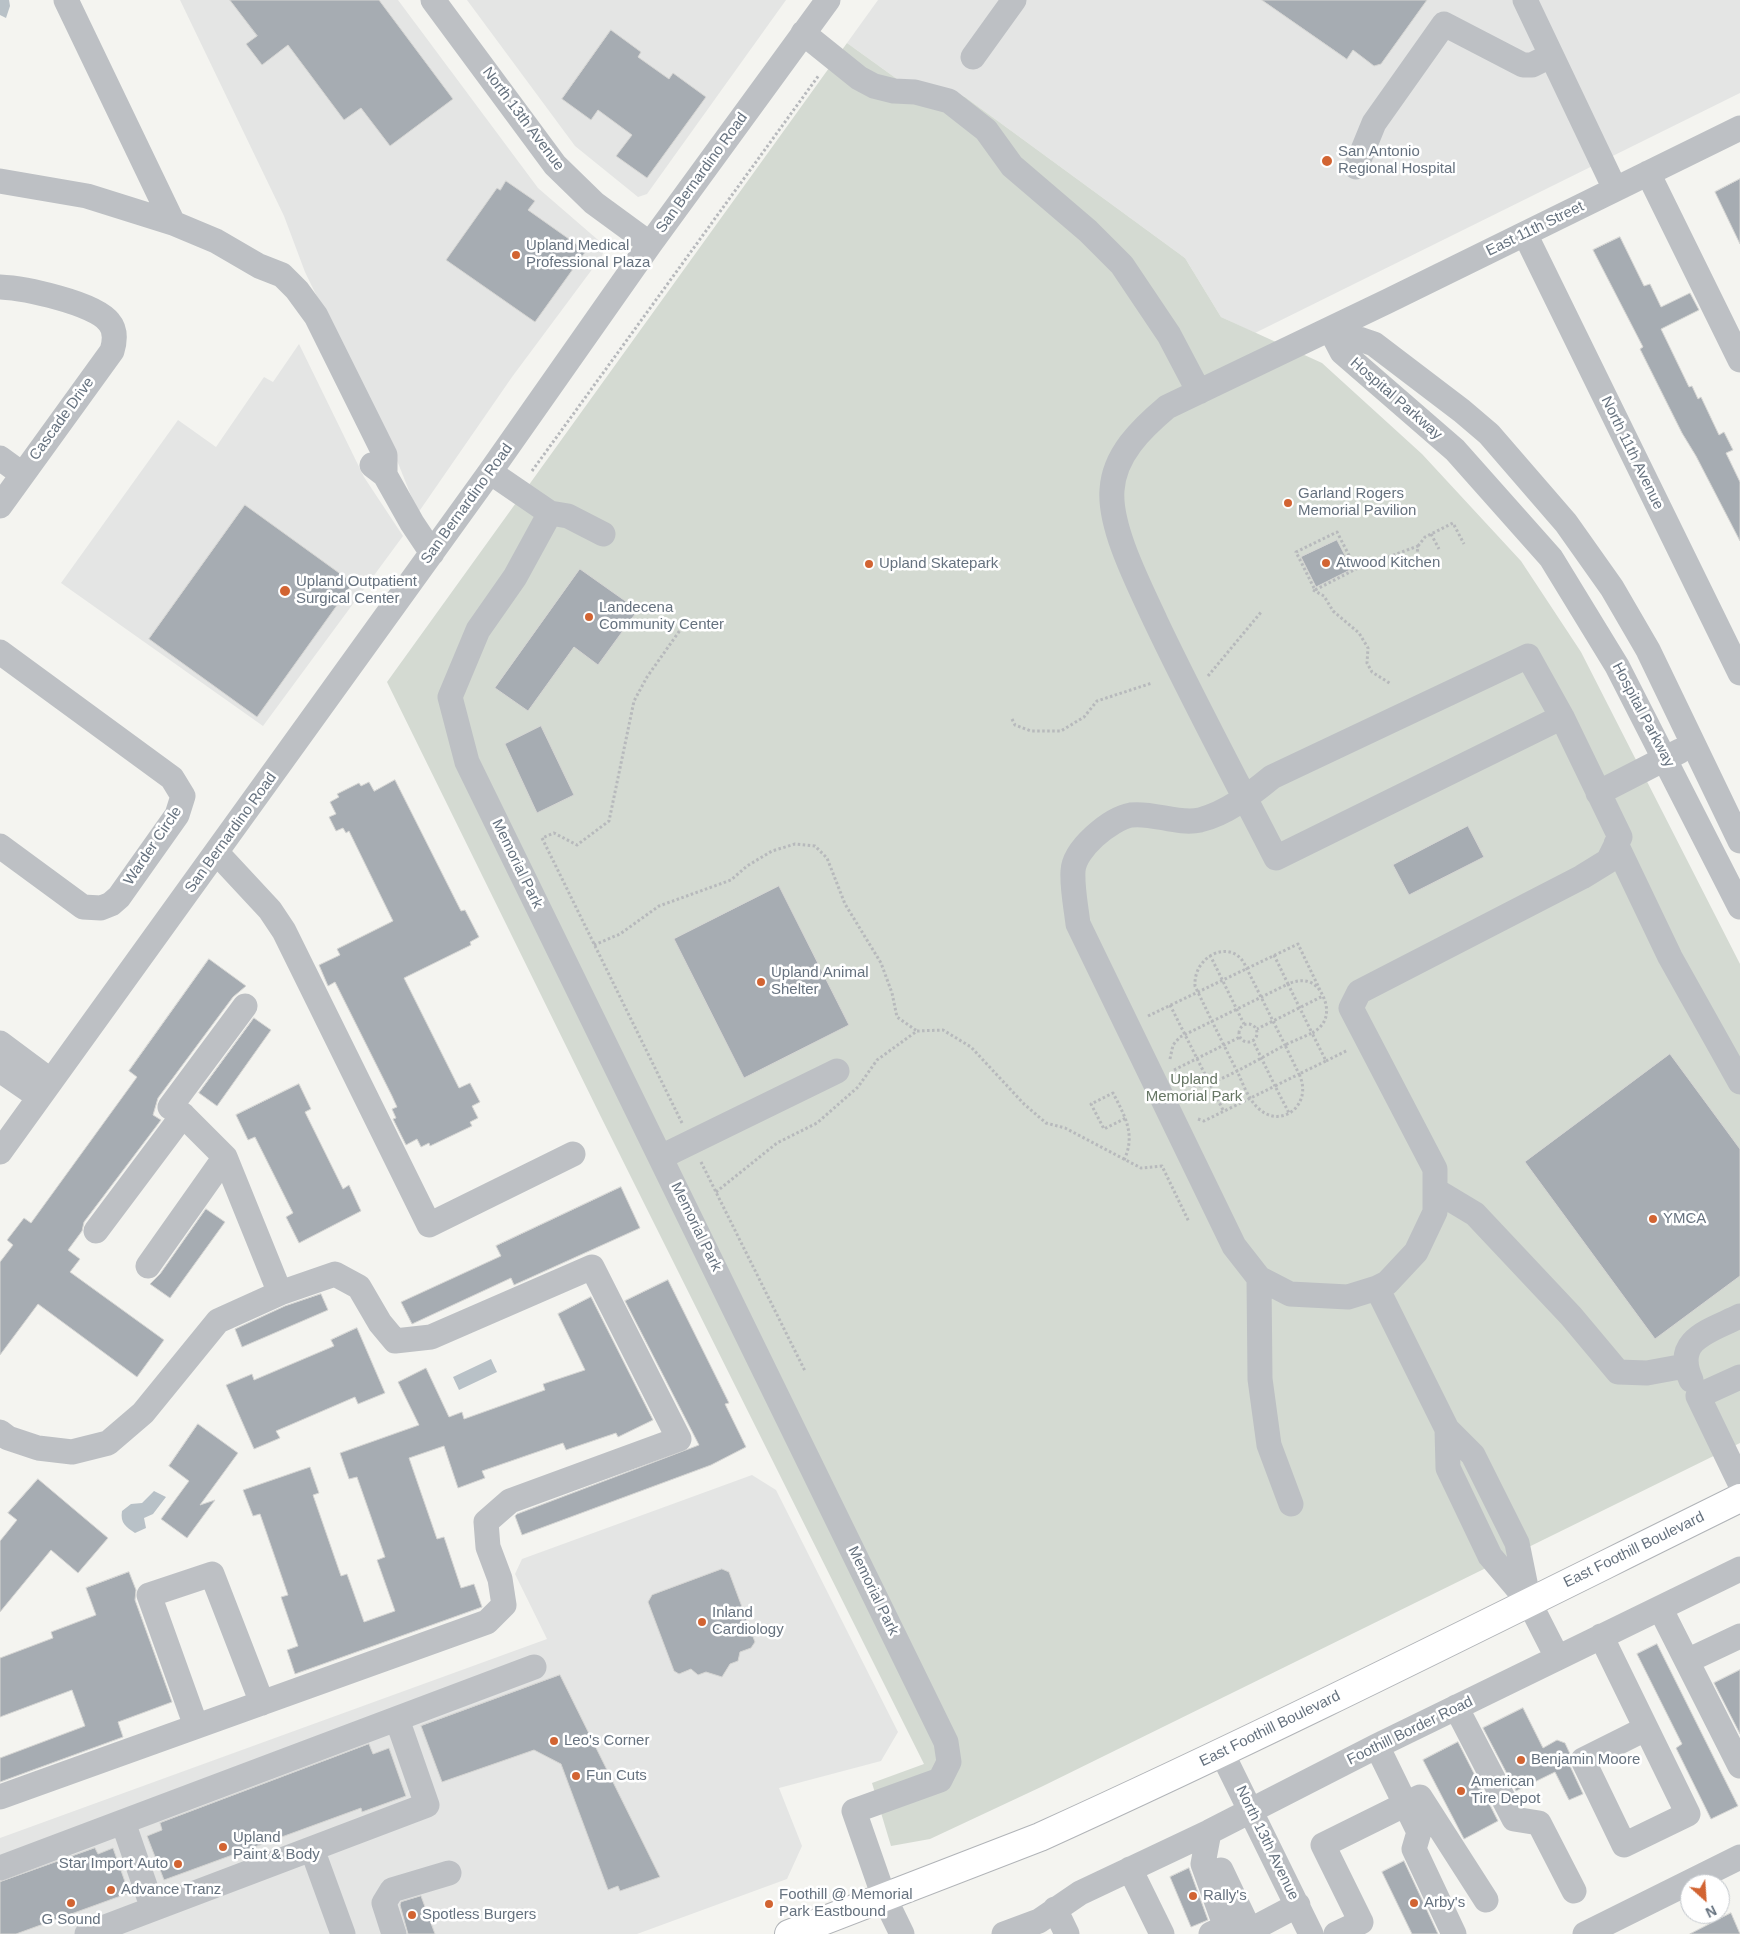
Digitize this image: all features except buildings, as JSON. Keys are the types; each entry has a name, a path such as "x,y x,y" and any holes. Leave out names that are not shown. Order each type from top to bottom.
{"main road":[{"name":"East Foothill Boulevard","path":"789,1934 926,1879 1040,1837 1222,1753 1740,1498"}],"street":[{"path":"66,0 174,223"},
{"name":"North 13th Avenue","path":"433,0 555,165 594,203 650,244"},
{"name":"San Bernardino Road","path":"0,1152 490,472 650,244 828,0"},
{"path":"973,57 1014,0"},
{"path":"1525,0 1550,56 1615,189"},
{"path":"1356,167 1374,123 1444,24 1523,65 1532,65 1550,56"},
{"path":"803,33 859,78 874,86 924,94 949,101 986,130 1012,166 1026,180 1088,231 1122,265 1169,335 1199,392"},
{"name":"East 11th Street","path":"1562,717 1276,858 1184,680 1138,583 1115,522 1112,491 1117,466 1129,445 1150,421 1166,407 1330,329 1740,128"},
{"path":"1648,173 1740,360"},
{"path":"0,180 87,196 174,223 216,241 259,266 282,275 307,302 385,455 385,475 412,523 432,553"},
{"name":"North 11th Avenue","path":"1525,234 1740,673"},
{"name":"Cascade Drive","path":"0,287 47,295 77,304 103,315 114,329 115,341 112,351 0,506"},
{"name":"Hospital Parkway","path":"1330,329 1374,344 1489,434 1531,480 1566,523 1612,588 1648,650 1740,841"},
{"name":"Hospital Parkway","path":"1330,329 1342,352 1455,450 1551,558 1617,666 1740,907"},
{"path":"0,458 22,474"},
{"path":"490,472 550,513 568,516 603,534"},
{"name":"Memorial Park","path":"550,513 520,568 478,630 450,697 466,762 946,1742 949,1762 940,1780 854,1812 884,1897"},
{"name":"Warder Circle","path":"0,652 172,778 183,796 178,815 119,897 111,904 101,908 83,907 0,846"},
{"path":"1528,656 1562,717 1620,837 1608,861 1582,877 1359,992 1351,1008 1435,1169 1435,1212 1416,1252 1387,1283 1348,1297 1290,1294 1259,1278 1234,1246 1078,924 1073,869 1087,843 1108,824 1131,815 1198,820 1245,799 1272,777 1528,656"},
{"path":"1598,793 1694,745"},
{"path":"1616,844 1670,957 1740,1082"},
{"path":"217,853 270,910 284,931 429,1225 573,1154"},
{"path":"245,1006 170,1107 183,1115 226,1157 280,1294"},
{"path":"0,1043 45,1089"},
{"path":"0,1070 45,1089"},
{"path":"661,1157 837,1071"},
{"path":"96,1231 183,1115"},
{"path":"148,1266 226,1157"},
{"path":"1435,1190 1475,1214 1571,1316 1618,1372 1647,1373 1685,1366"},
{"path":"0,1797 487,1622 504,1605 500,1579 488,1547 486,1522 510,1501 679,1439 592,1267 431,1337 395,1341 380,1323 360,1287 335,1274 280,1294 218,1321 143,1413 108,1443 72,1452 38,1448 3,1440"},
{"path":"1259,1278 1260,1378 1269,1445 1290,1504"},
{"path":"1377,1288 1447,1429 1448,1468 1490,1556 1529,1602 1557,1657"},
{"path":"1740,1316 1697,1338 1686,1353 1685,1366 1740,1483"},
{"path":"1698,1396 1740,1377"},
{"name":"Foothill Border Road","path":"1004,1934 1039,1921 1080,1893 1130,1869 1205,1849 1252,1810 1557,1657 1740,1569"},
{"path":"196,1726 149,1595 212,1574 262,1703"},
{"path":"1660,1608 1740,1766"},
{"path":"1601,1636 1688,1814 1624,1845 1583,1760 1645,1728"},
{"path":"1687,1662 1740,1636"},
{"path":"0,1868 534,1667"},
{"path":"1456,1707 1514,1819 1539,1823 1574,1891"},
{"path":"87,1934 426,1805 397,1719"},
{"path":"1377,1746 1419,1832 1414,1849 1454,1934"},
{"name":"North 13th Avenue","path":"1222,1753 1252,1810 1311,1934"},
{"path":"1336,1934 1364,1928 1323,1845 1420,1797 1486,1900"},
{"path":"123,1822 152,1909"},
{"path":"312,1849 343,1934"},
{"path":"1205,1849 1219,1867 1247,1932 1298,1905"},
{"path":"1205,1849 1224,1922 1220,1930 1211,1934"},
{"path":"1585,1934 1740,1857"},
{"path":"1130,1869 1162,1934"},
{"path":"394,1934 384,1903 392,1890 449,1873"},
{"path":"884,1897 902,1934"},
{"path":"1055,1910 1067,1934"}],"path":[{"path":"532,471 824,68"},
{"path":"1314,590 1356,569 1418,546 1431,534 1453,523 1464,544"},
{"path":"1356,569 1337,532 1295,553 1314,590 1324,596 1333,611 1359,633 1368,648 1367,663 1372,672 1391,684"},
{"path":"1431,534 1439,549"},
{"path":"1415,570 1418,546"},
{"path":"1205,679 1262,612"},
{"path":"683,626 647,678 634,701 609,822 577,845 554,833 542,838 685,1130"},
{"path":"1012,719 1015,725 1031,731 1061,731 1084,717 1097,701 1152,683"},
{"path":"594,945 620,934 658,906 731,880 747,866 772,851 794,844 815,846 827,858 845,904 881,963 892,993 897,1017 917,1031"},
{"path":"1148,1016 1298,944 1324,996 1328,1005 1326,1019 1319,1029 1209,1083 1193,1086 1179,1079"},
{"path":"1217,952 1236,954 1242,958 1300,1074 1305,1090 1303,1098 1295,1110 1276,1116 1269,1115 1261,1111 1251,1098 1195,986 1196,971 1200,962 1210,955 1217,952"},
{"path":"1210,955 1244,1024"},
{"path":"1195,1112 1201,1121 1224,1112 1326,1061 1274,955"},
{"path":"1183,1088 1170,1062 1171,1050 1176,1040 1288,984 1303,979 1310,981 1320,990"},
{"path":"1257,1029 1324,996"},
{"path":"1170,1006 1224,1112"},
{"path":"1244,1024 1250,1024 1257,1029 1257,1037 1253,1041 1244,1041 1240,1037 1240,1028 1244,1024"},
{"path":"716,1192 776,1143 818,1123 858,1087 877,1060 917,1031 943,1030 971,1047 1024,1104 1046,1123 1065,1128 1141,1168 1162,1166 1189,1222"},
{"path":"1174,1070 1240,1037"},
{"path":"1253,1041 1288,1113"},
{"path":"1124,1160 1129,1149 1130,1137 1126,1118 1114,1094 1091,1104 1104,1129 1126,1118"},
{"path":"698,1154 804,1371"}],"shaded area":[{"path":"0,0 9,0 10,6 6,18 0,15"},
{"path":"180,0 398,0 538,188 605,246 602,256 512,377 418,513 398,463 305,272 284,216"},
{"path":"467,0 786,0 647,194 638,197 575,146"},
{"name":"San Antonio Regional Hospital","path":"878,0 1740,0 1740,93 1255,333 1221,317 1185,258 965,97 897,79 847,43"},
{"path":"299,344 364,477 403,536 263,726 61,583 178,420 216,447 264,377 273,382"},
{"path":"491,1359 497,1372 459,1390 453,1377"},
{"path":"752,1475 776,1490 898,1732 881,1761 779,1788 802,1846 787,1879 637,1934 0,1934 0,1838 547,1639 515,1574 522,1559"},
{"path":"154,1491 166,1497 153,1514 144,1518 146,1528 135,1533 124,1524 122,1511 131,1504 142,1503"}],"green space":[{"name":"Upland Memorial Park","path":"847,43 897,79 965,97 1185,258 1221,317 1322,363 1422,454 1521,561 1581,652 1740,964 1740,1443 1041,1787 930,1839 891,1846 872,1783 924,1764 601,1117 387,682"}],"place":[{"name":"San Antonio Regional Hospital","path":"1327,161"},
{"name":"Upland Medical Professional Plaza","path":"516,255"},
{"name":"Garland Rogers Memorial Pavilion","path":"1288,503"},
{"name":"Atwood Kitchen","path":"1326,563"},
{"name":"Upland Skatepark","path":"869,564"},
{"name":"Upland Outpatient Surgical Center","path":"285,591"},
{"name":"Landecena Community Center","path":"589,617"},
{"name":"Upland Animal Shelter","path":"761,982"},
{"name":"YMCA","path":"1653,1219"},
{"name":"Inland Cardiology","path":"702,1622"},
{"name":"Leo's Corner","path":"554,1741"},
{"name":"Benjamin Moore","path":"1521,1760"},
{"name":"Fun Cuts","path":"576,1776"},
{"name":"American Tire Depot","path":"1461,1791"},
{"name":"Upland Paint & Body","path":"223,1847"},
{"name":"Star Import Auto","path":"178,1864"},
{"name":"Advance Tranz","path":"111,1890"},
{"name":"Rally's","path":"1193,1896"},
{"name":"G Sound","path":"71,1903"},
{"name":"Arby's","path":"1414,1903"},
{"name":"Foothill @ Memorial Park Eastbound","path":"769,1904"},
{"name":"Spotless Burgers","path":"412,1915"}]}
